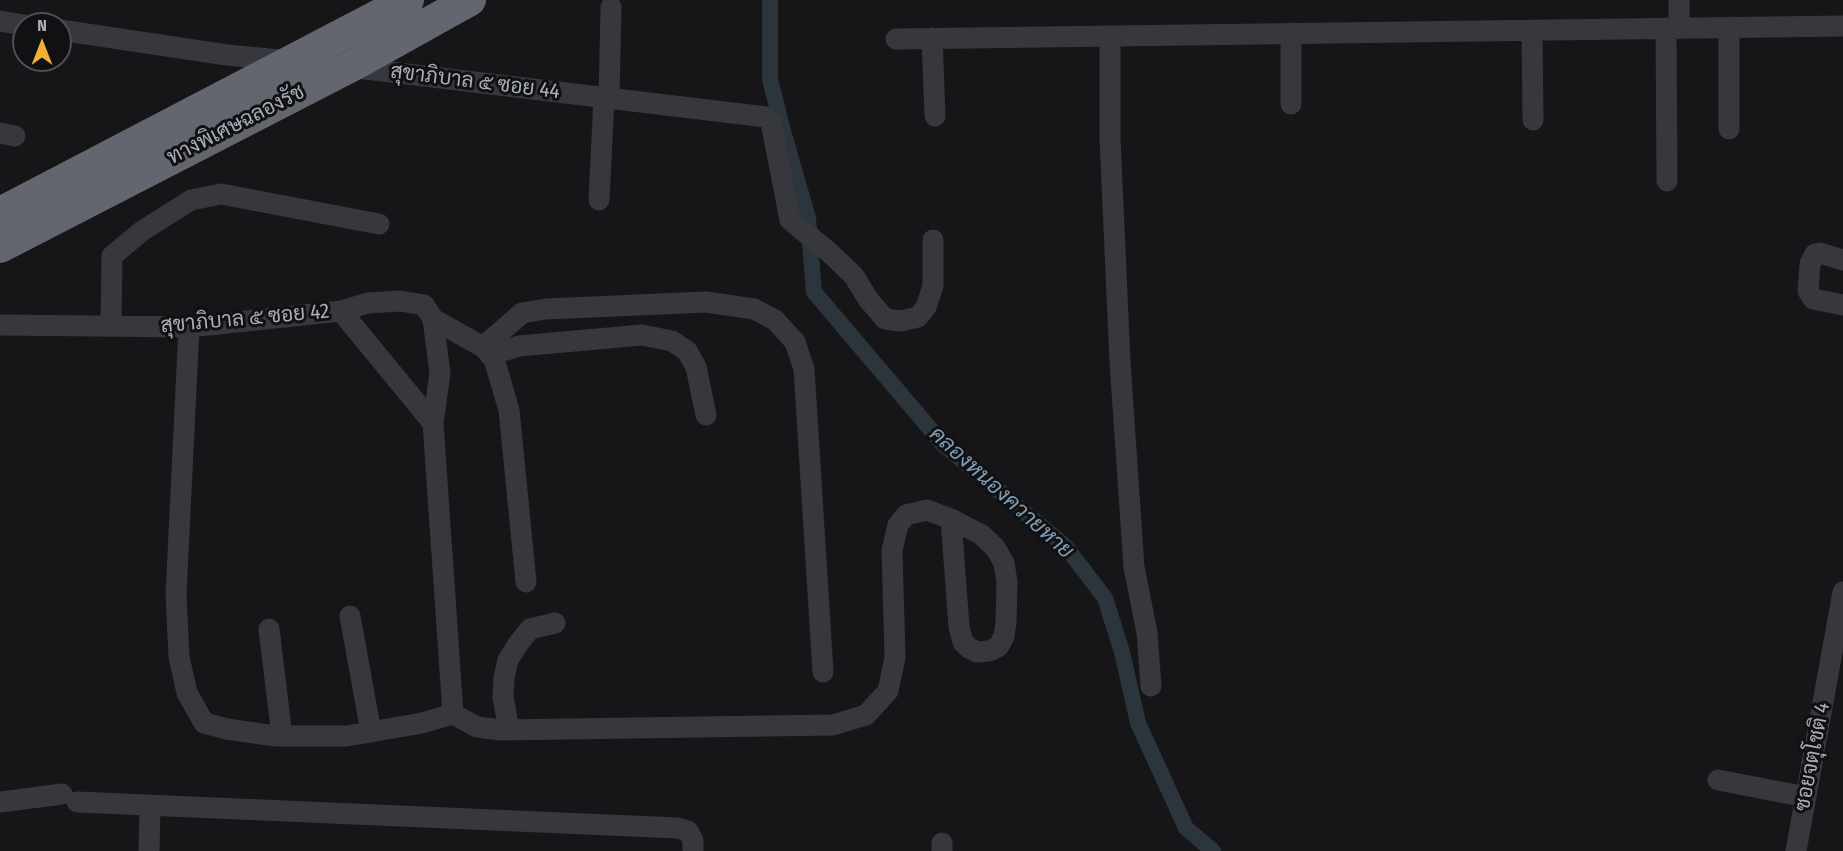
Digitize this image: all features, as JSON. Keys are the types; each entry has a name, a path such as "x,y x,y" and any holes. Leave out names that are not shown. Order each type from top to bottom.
{"highway":[{"name":"ทางพิเศษฉลองรัช","path":"0,213 408,0"},
{"name":"ทางพิเศษฉลองรัช","path":"0,246 357,63 470,0"}],"street":[{"path":"1666,181 1672,28 1679,0"},
{"path":"599,200 611,7"},
{"path":"896,39 1843,26"},
{"path":"1729,27 1729,129"},
{"path":"1532,30 1533,120"},
{"name":"สุขาภิบาล ๕ ซอย 44","path":"72,32 226,55 408,73 766,117 771,122 790,220 854,276 885,319 901,321 918,317 926,308 933,286 933,240"},
{"path":"1291,33 1291,104"},
{"path":"1110,36 1110,138 1120,362 1134,567 1147,633 1151,686"},
{"path":"932,39 935,116"},
{"path":"111,326 112,256 142,231 191,200 221,194 379,224"},
{"path":"1843,260 1820,253 1815,254 1810,264 1808,291 1813,299 1843,305"},
{"path":"341,311 368,303 400,301 424,305 433,319 440,373 433,423 453,714"},
{"path":"487,351 522,313 546,309 706,302 754,309 775,320 795,342 804,369 823,672"},
{"name":"สุขาภิบาล ๕ ซอย 42","path":"0,325 189,327 341,311 433,423"},
{"path":"433,319 487,351 494,359 509,410 526,582"},
{"path":"189,327 176,595 179,657 187,693 204,723 227,729 282,736 347,736 422,723 453,714 477,727 509,730 833,725 866,715 888,691 895,657 892,550 898,525 906,515 927,510 951,519 982,535 996,549 1004,563 1007,582 1004,636 999,646 989,651 977,652 963,642 959,627 951,519"},
{"path":"487,351 631,335 672,341 687,351 696,367 706,415"},
{"name":"ซอยจตุโชติ 4","path":"1796,851 1843,592"},
{"path":"350,616 370,732"},
{"path":"509,730 503,696 508,660 530,629 555,623"},
{"path":"269,629 282,736"},
{"path":"1718,780 1806,797"},
{"path":"0,802 69,798 150,805 678,828 688,831 693,840 693,851"},
{"path":"149,851 150,805"}],"waterway":[{"name":"คลองหนองควายหาย","path":"770,0 770,79 808,218 814,292 943,444 1066,547 1105,598 1122,652 1138,723 1186,828 1213,851"}]}
